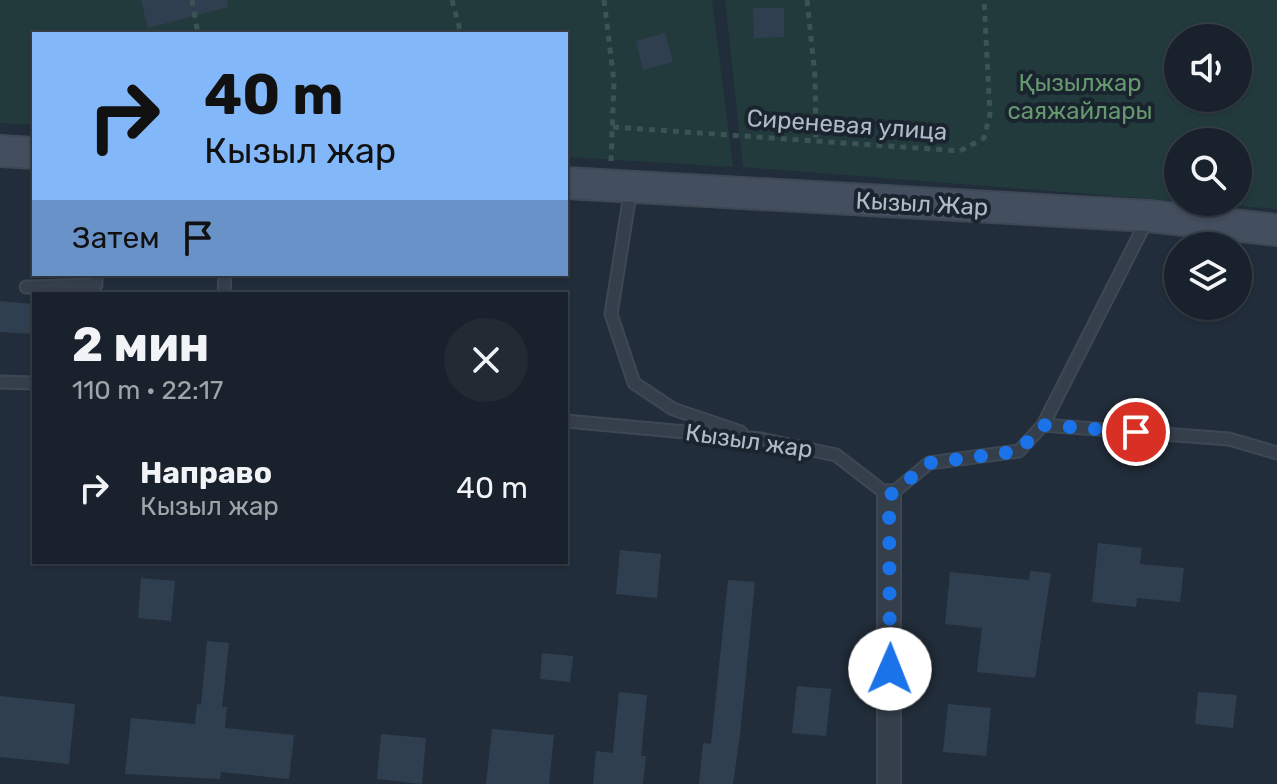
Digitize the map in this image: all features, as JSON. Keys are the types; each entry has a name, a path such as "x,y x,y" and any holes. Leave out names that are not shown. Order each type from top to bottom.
{"main road":[{"path":"0,151 32,153"},
{"name":"Кызыл Жар","path":"568,183 1149,216 1277,230"}],"street":[{"path":"889,496 889,784"}],"lane":[{"path":"621,187 611,314 634,383 673,409 761,439"},
{"path":"889,496 929,463 1019,451 1043,425 1149,216"},
{"path":"26,287 96,285 96,276"},
{"path":"0,382 32,383"},
{"name":"Кызыл жар","path":"568,421 761,439 836,455 889,496"},
{"path":"1043,425 1229,439 1277,453"}],"path":[{"path":"192,0 198,32"},
{"path":"452,0 460,32"},
{"path":"604,0 614,82 613,127 621,187"},
{"path":"807,0 815,76 816,142"},
{"name":"Сиреневая улица","path":"613,127 960,151 984,138 990,114 984,0"}],"green space":[{"path":"0,0 712,0 733,167 568,157 568,32 32,32 32,125 0,123"},
{"name":"Қызылжар саяжайлары","path":"725,0 1277,0 1277,209 1252,207 1252,128 1164,128 1164,200 743,167"}],"building":[{"path":"141,0 227,0 228,7 148,28"},
{"path":"753,8 784,8 784,37 754,38"},
{"path":"665,33 673,62 643,70 636,41"},
{"path":"0,301 32,304 32,334 0,332"},
{"path":"1098,543 1142,548 1140,564 1184,568 1180,602 1137,598 1136,607 1092,602"},
{"path":"620,550 661,554 657,598 616,594"},
{"path":"1030,571 1051,573 1035,678 977,672 982,628 945,624 950,572 1029,580"},
{"path":"141,578 175,581 171,621 138,618"},
{"path":"728,580 755,582 740,735 733,784 699,784 703,743 711,744"},
{"path":"207,641 229,643 222,707 227,707 225,728 294,735 289,779 221,772 220,779 125,774 131,718 195,724 197,704 201,705"},
{"path":"542,653 573,656 570,682 540,679"},
{"path":"797,686 831,689 826,736 792,733"},
{"path":"619,692 647,695 641,756 646,756 643,784 593,784 596,751 613,753"},
{"path":"1198,692 1237,695 1233,728 1195,724"},
{"path":"0,696 75,704 69,764 0,757"},
{"path":"948,704 991,708 986,756 943,752"},
{"path":"492,729 554,735 549,784 486,784"},
{"path":"381,734 426,738 422,784 377,779"}],"route":[{"path":"890,669 889,496 929,463 1019,451 1043,425 1136,432"}]}
